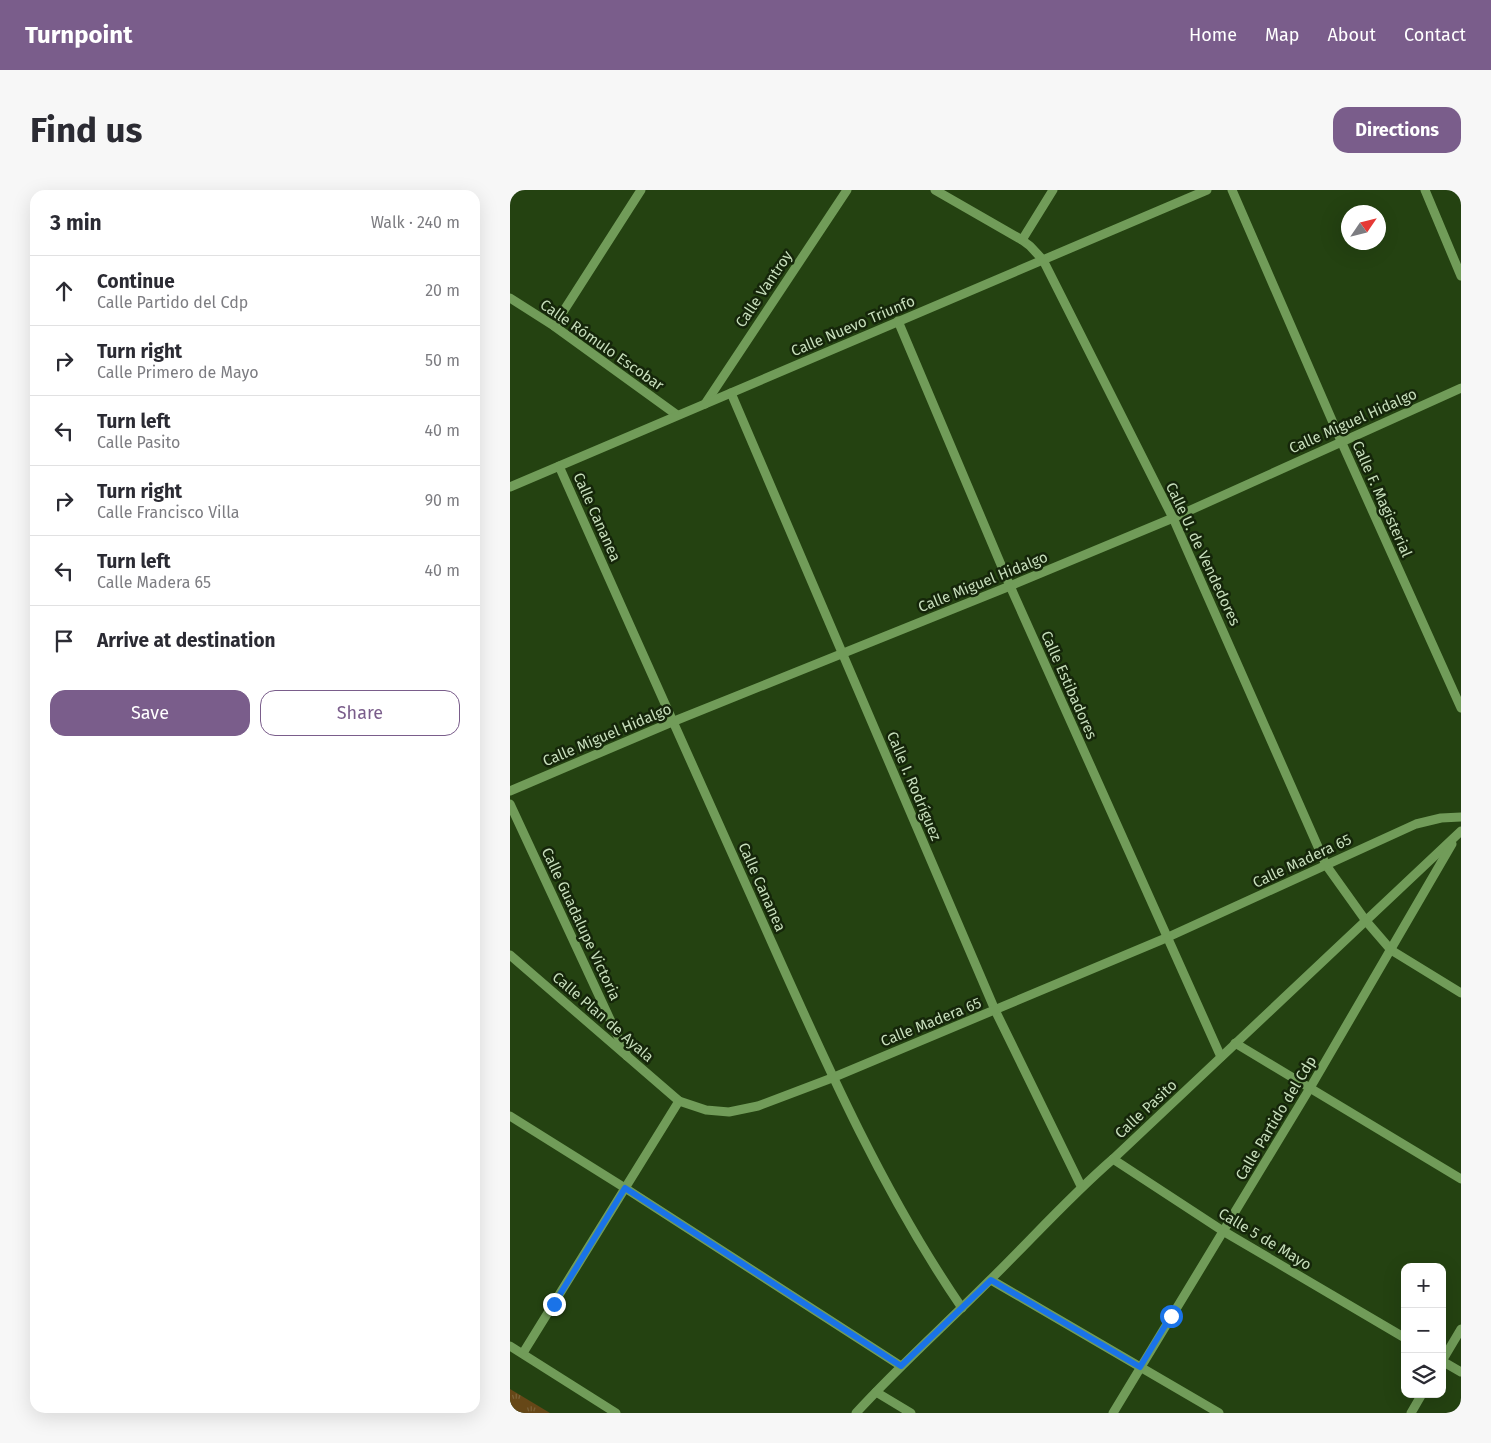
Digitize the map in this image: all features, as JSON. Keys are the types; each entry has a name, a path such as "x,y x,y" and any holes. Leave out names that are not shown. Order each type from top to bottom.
{"street":[{"path":"554,326 641,190"},
{"name":"Calle Vantroy","path":"704,404 846,190"},
{"name":"Calle U. de Vendedores","path":"935,190 1022,240 1042,260 1173,518 1326,865 1366,921 1391,950 1461,993"},
{"path":"1022,240 1053,190"},
{"name":"Calle Nuevo Triunfo","path":"510,487 1207,190"},
{"name":"Calle F. Magisterial","path":"1232,190 1341,441 1461,708"},
{"path":"1425,190 1461,276"},
{"name":"Calle Rómulo Escobar","path":"510,298 554,326 677,415"},
{"name":"Calle Estibadores","path":"898,322 1010,586 1166,938 1221,1057"},
{"name":"Calle Miguel Hidalgo","path":"510,791 672,722 1010,586 1173,518 1461,388"},
{"name":"Calle I. Rodríguez","path":"731,393 995,1010 1081,1186"},
{"name":"Calle Cananea","path":"559,466 832,1078 907,1221 962,1308"},
{"name":"Calle Guadalupe Victoria","path":"510,804 627,1056"},
{"name":"Calle Madera 65","path":"679,1101 706,1110 729,1112 758,1106 832,1078 1166,938 1416,824 1441,818 1461,817"},
{"name":"Calle Pasito","path":"856,1413 901,1366 991,1280 1081,1186 1113,1159 1459,833"},
{"name":"Calle Partido del Cdp","path":"1113,1413 1310,1088 1459,833"},
{"name":"Calle Plan de Ayala","path":"510,955 679,1101"},
{"path":"1235,1043 1461,1179"},
{"path":"523,1353 679,1101"},
{"path":"510,1116 901,1366"},
{"name":"Calle 5 de Mayo","path":"1113,1159 1223,1231 1401,1336"},
{"path":"991,1280 1219,1413"},
{"path":"1446,1353 1461,1329"},
{"path":"510,1346 616,1413"},
{"path":"1446,1363 1461,1372"},
{"path":"876,1392 911,1413"},
{"path":"1411,1413 1420,1398"}],"green space":[{"path":"510,1389 550,1413 510,1413"}],"route":[{"path":"554,1304 625,1188 901,1366 991,1280 1140,1367 1171,1316"}]}
